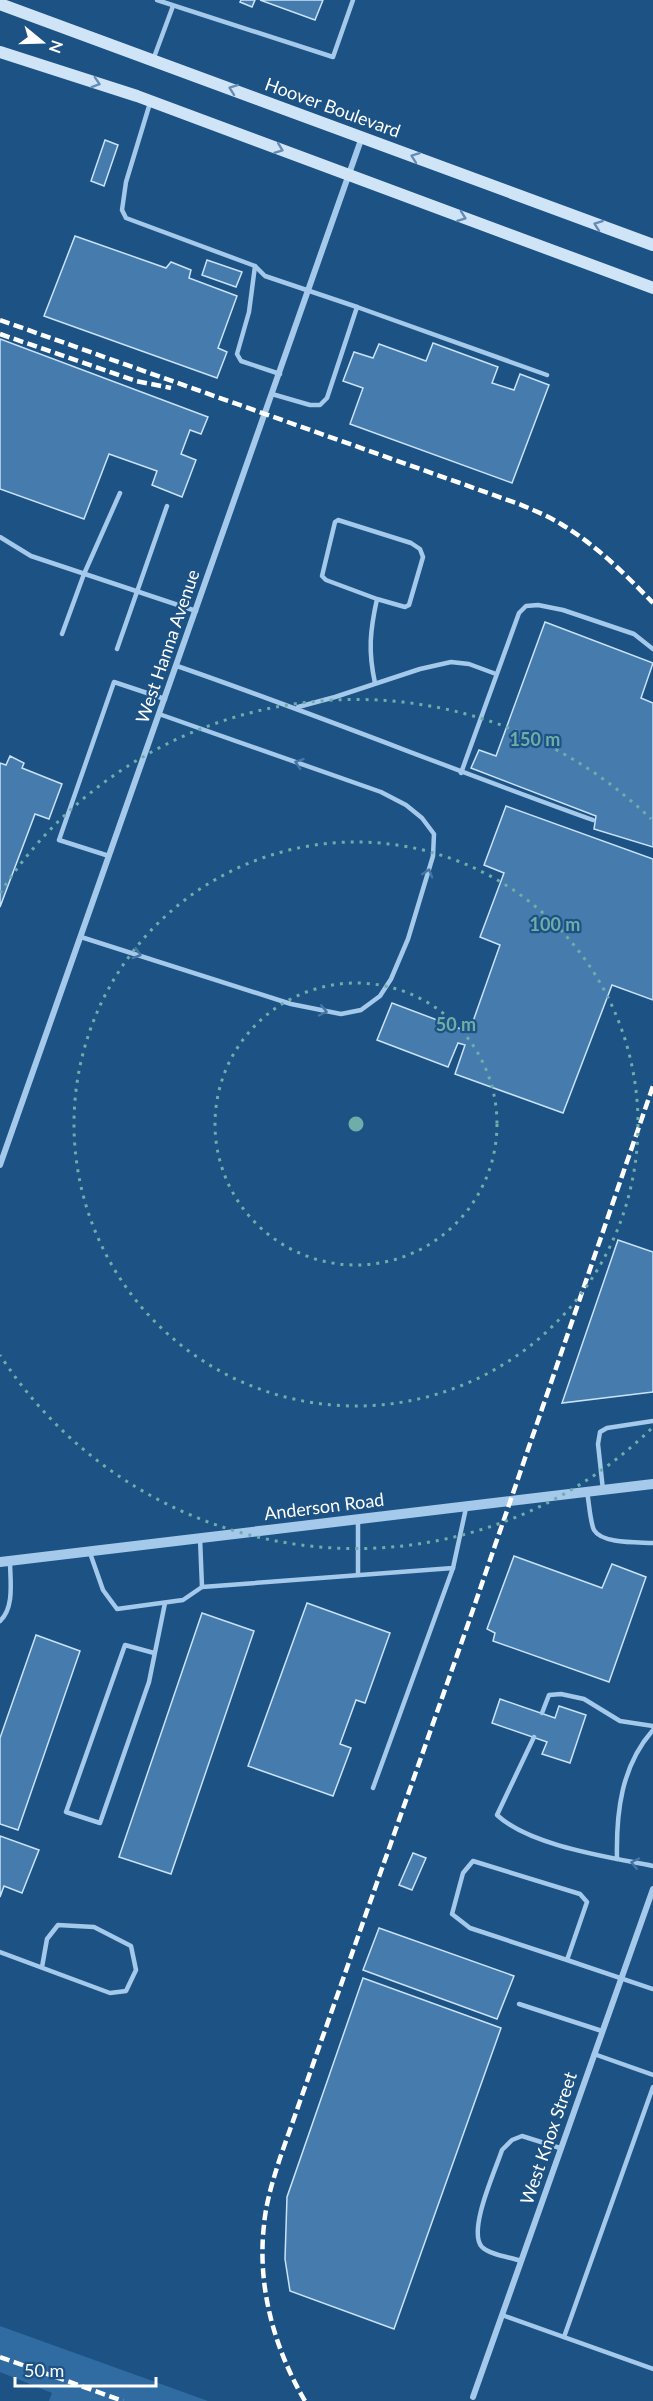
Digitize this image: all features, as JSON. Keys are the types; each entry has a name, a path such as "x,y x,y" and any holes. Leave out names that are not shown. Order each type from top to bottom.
{"main road":[{"name":"Hoover Boulevard","path":"0,4 653,245"},
{"path":"0,52 151,101 653,288"}],"street":[{"name":"West Hanna Avenue","path":"0,1165 362,137"},
{"name":"Anderson Road","path":"5,1562 653,1484"},
{"name":"West Knox Street","path":"473,2397 653,1889"}],"lane":[{"path":"157,0 333,57 354,0"},
{"path":"153,60 173,6"},
{"path":"151,101 124,189 122,210 126,218 255,266 265,276 309,289 548,375"},
{"path":"255,266 249,312 237,354 241,361 280,374"},
{"path":"272,394 310,405 320,405 327,398 357,306"},
{"path":"62,634 84,574 120,493"},
{"path":"117,649 166,506"},
{"path":"338,520 411,543 420,549 423,557 409,605 405,607 377,599 326,580 322,576 335,522 338,520"},
{"path":"0,537 31,556 196,610"},
{"path":"375,683 370,659 370,640 377,599"},
{"path":"461,773 519,613 526,606 546,606 607,624 634,634 653,649"},
{"path":"296,707 335,697 420,669 451,662 470,664 496,674"},
{"path":"177,666 296,707 461,773 593,820"},
{"path":"109,856 59,840 114,682 165,699"},
{"path":"81,937 254,993 341,1014 361,1010 380,996 391,979 408,939 434,856 434,834 422,818 406,805 381,792 159,714"},
{"path":"603,1490 598,1444 600,1432 607,1428 653,1421"},
{"path":"587,1491 594,1530 602,1536 617,1541 653,1543"},
{"path":"373,1788 453,1568 466,1506"},
{"path":"358,1519 358,1575"},
{"path":"200,1538 202,1587"},
{"path":"89,1552 103,1590 117,1609 183,1600 202,1587 453,1568"},
{"path":"0,1620 7,1614 10,1598 5,1562"},
{"path":"154,1653 125,1645 66,1812 100,1823 149,1682 165,1603"},
{"path":"542,1713 549,1695 561,1694 584,1699 620,1721 653,1728 633,1761 621,1792 617,1859"},
{"path":"534,1737 497,1815 509,1826 552,1843 653,1866"},
{"path":"567,1960 587,1902 580,1894 473,1861 463,1873 452,1914 470,1928 620,1980 653,1989"},
{"path":"0,1952 110,1993 126,1991 136,1970 131,1946 94,1927 58,1925 47,1939 42,1967"},
{"path":"519,2004 602,2031"},
{"path":"594,2054 653,2075"},
{"path":"564,2337 653,2087"},
{"path":"521,2261 483,2248 477,2240 476,2226 502,2150 512,2140 522,2136 560,2148"},
{"path":"502,2315 653,2369"}],"shaded area":[{"path":"0,2326 208,2401 49,2401 52,2393 0,2372"}],"building":[{"path":"241,0 255,0 252,7 240,2"},
{"path":"260,0 323,0 315,20"},
{"path":"105,140 118,145 104,186 91,181"},
{"path":"75,236 166,268 171,262 191,270 189,278 237,296 218,348 227,352 217,378 44,316"},
{"path":"207,260 242,272 236,287 202,275"},
{"path":"0,339 208,417 201,434 190,430 181,454 196,460 182,497 152,485 157,471 109,454 84,519 0,489"},
{"path":"433,343 498,367 492,383 514,390 520,374 549,385 512,483 350,424 363,388 343,381 354,352 373,358 379,344 426,361"},
{"path":"545,622 653,663 641,698 653,703 653,847 594,829 596,816 471,768 479,750 496,756"},
{"path":"10,756 24,763 22,768 62,784 49,819 35,814 0,907 0,763 6,765"},
{"path":"506,806 653,859 653,1000 612,985 563,1113 455,1074 465,1045 458,1043 448,1067 377,1040 392,1003 461,1029 463,1024 471,1027 500,945 480,937 504,873 484,865"},
{"path":"618,1240 653,1252 653,1392 562,1403"},
{"path":"514,1556 602,1588 612,1564 646,1577 609,1682 493,1641 495,1633 487,1629"},
{"path":"307,1603 390,1633 365,1703 356,1700 340,1744 351,1748 333,1796 248,1766"},
{"path":"202,1613 254,1631 171,1874 119,1857"},
{"path":"36,1635 80,1651 18,1830 0,1824 0,1738"},
{"path":"500,1699 555,1718 559,1706 586,1715 570,1763 542,1754 547,1742 492,1723"},
{"path":"0,1836 39,1850 22,1893 4,1886 0,1897"},
{"path":"413,1853 426,1858 412,1890 399,1885"},
{"path":"379,1928 514,1976 497,2019 363,1970"},
{"path":"363,1978 501,2028 394,2329 290,2291 285,2259 287,2197"}],"railway":[{"path":"0,320 519,504 551,518 586,541 653,603"},
{"path":"0,334 136,381 171,388"},
{"path":"305,2401 285,2360 270,2316 266,2294 262,2248 270,2191 653,1086"},
{"path":"0,2357 123,2401"}]}
